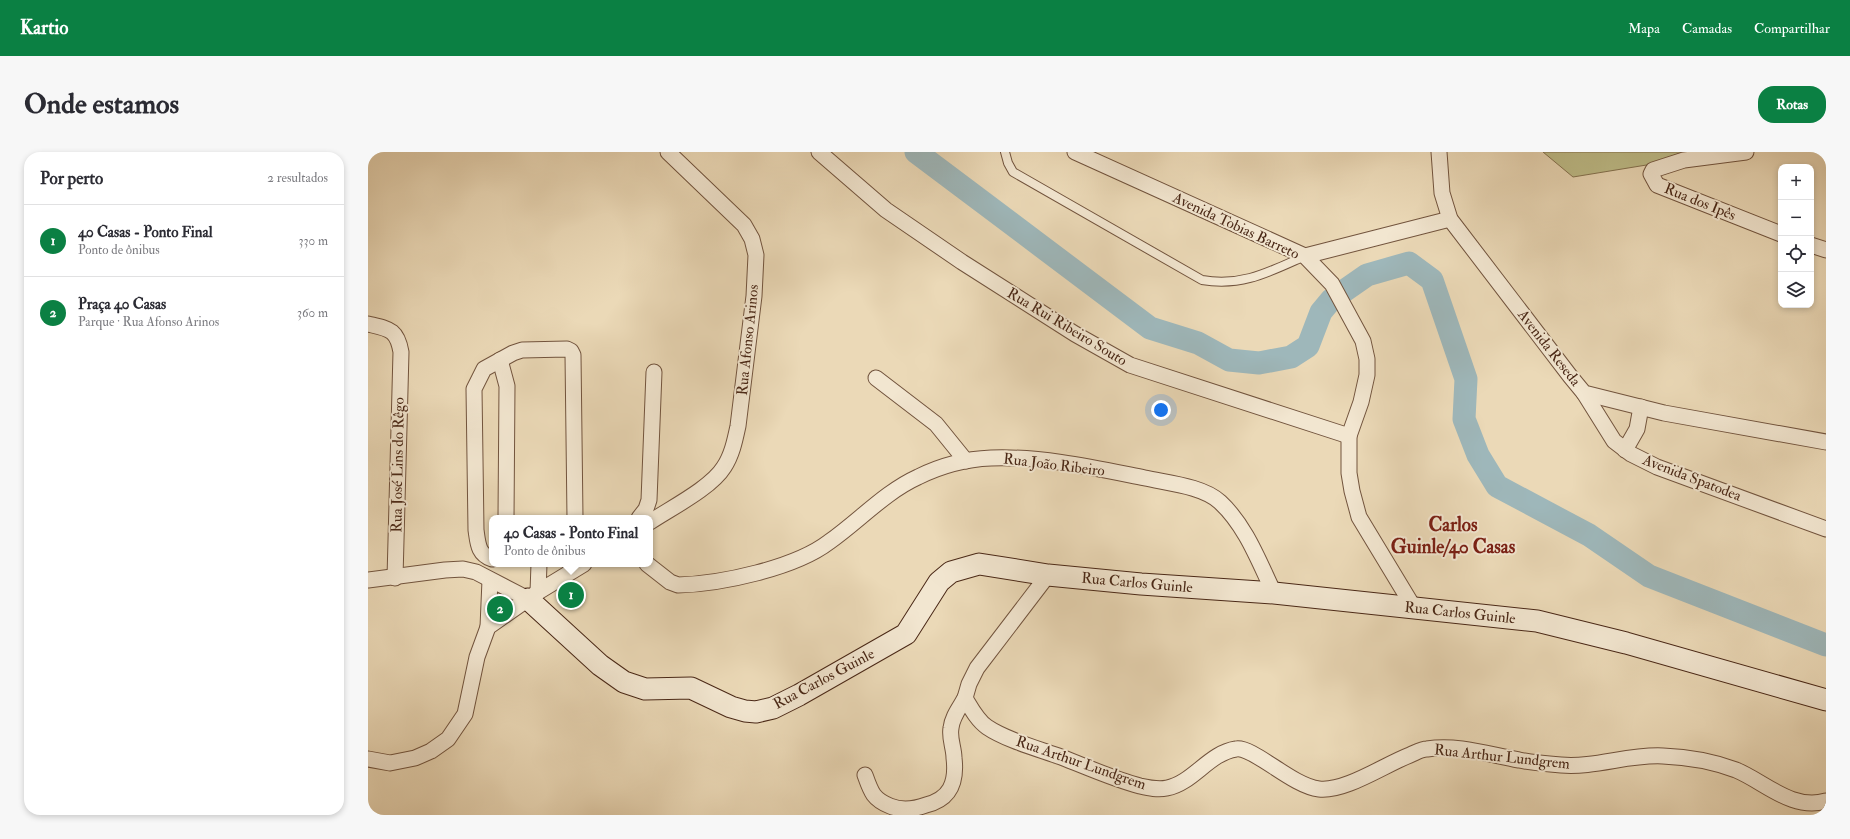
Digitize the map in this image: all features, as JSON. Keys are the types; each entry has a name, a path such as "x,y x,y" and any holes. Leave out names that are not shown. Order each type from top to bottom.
{"street":[{"name":"Rua Afonso Arinos","path":"653,520 712,482 724,467 734,445 738,426 756,256 752,239 744,225 668,152"},
{"name":"Rua Rui Ribeiro Souto","path":"819,152 886,210 962,262 1075,334 1130,365 1349,436"},
{"name":"Avenida Tobias Barreto","path":"1075,152 1305,256 1332,284 1363,341 1367,359 1367,375 1361,402 1349,436 1349,473 1359,517 1414,608"},
{"name":"Avenida Reseda","path":"1439,152 1442,193 1450,219 1570,376 1584,392 1672,415 1826,442"},
{"name":"Rua dos Ipês","path":"1746,152 1672,163 1653,170 1651,174 1657,185 1778,233"},
{"path":"1305,256 1450,219"},
{"path":"1814,246 1826,250"},
{"name":"Rua José Lins do Rêgo","path":"368,324 387,329 395,333 399,340 401,352 395,578"},
{"path":"489,558 484,556 480,550 476,530 474,389 484,369 522,350 567,349 571,351 574,374 575,515"},
{"path":"500,360 507,386 506,515"},
{"path":"641,515 646,509 649,500 654,372"},
{"path":"876,378 936,424 966,461"},
{"name":"Avenida Spatodea","path":"1584,392 1614,441 1625,450 1657,467 1826,529"},
{"path":"1625,450 1638,429 1642,407"},
{"name":"Rua João Ribeiro","path":"651,567 670,582 678,585 748,574 793,562 828,543 893,491 940,468 966,461 990,458 1024,459 1082,466 1188,487 1208,495 1219,501 1236,520 1274,594"},
{"name":"Rua Carlos Guinle","path":"533,595 600,665 624,682 645,690 691,688 731,707 756,712 773,708 799,695 906,634 919,617 939,582 951,572 979,564 1048,575 1274,594 1537,621 1626,643 1826,700"},
{"path":"533,595 538,567"},
{"path":"488,627 533,595 579,567"},
{"path":"368,580 463,569 476,572 490,580 533,595"},
{"path":"865,775 872,794 881,802 897,809 916,808 940,801 949,792 953,781 955,759 951,728 956,713 965,698 969,684 977,668 1048,575"},
{"path":"368,759 390,763 415,758 431,751 448,739 465,714 477,657 488,627 490,580"},
{"name":"Rua Arthur Lundgrem","path":"965,698 972,711 986,727 1032,747 1111,776 1139,786 1158,789 1168,788 1178,784 1216,758 1236,749 1248,751 1296,782 1319,789 1342,787 1389,763 1426,749 1456,749 1522,761 1584,766 1660,756 1695,758 1716,763 1739,772 1779,794 1801,802 1818,804 1826,801"}],"lane":[{"path":"1005,152 1008,163 1013,172 1202,280 1231,283 1247,280 1305,256"}],"shaded area":[{"path":"1543,152 1726,152 1573,177"},
{"path":"496,588 522,599 492,618"}],"waterway":[{"path":"916,152 1150,328 1198,343 1229,360 1259,363 1291,357 1308,346 1321,312 1331,300 1367,275 1409,263 1432,280 1466,379 1464,419 1478,455 1497,486 1589,535 1649,576 1826,645"}],"place":[{"name":"40 Casas - Ponto Final","path":"571,595"},
{"name":"Praça 40 Casas","path":"500,609"}],"district":[{"name":"Carlos Guinle/40 Casas","path":"1453,536"}]}
